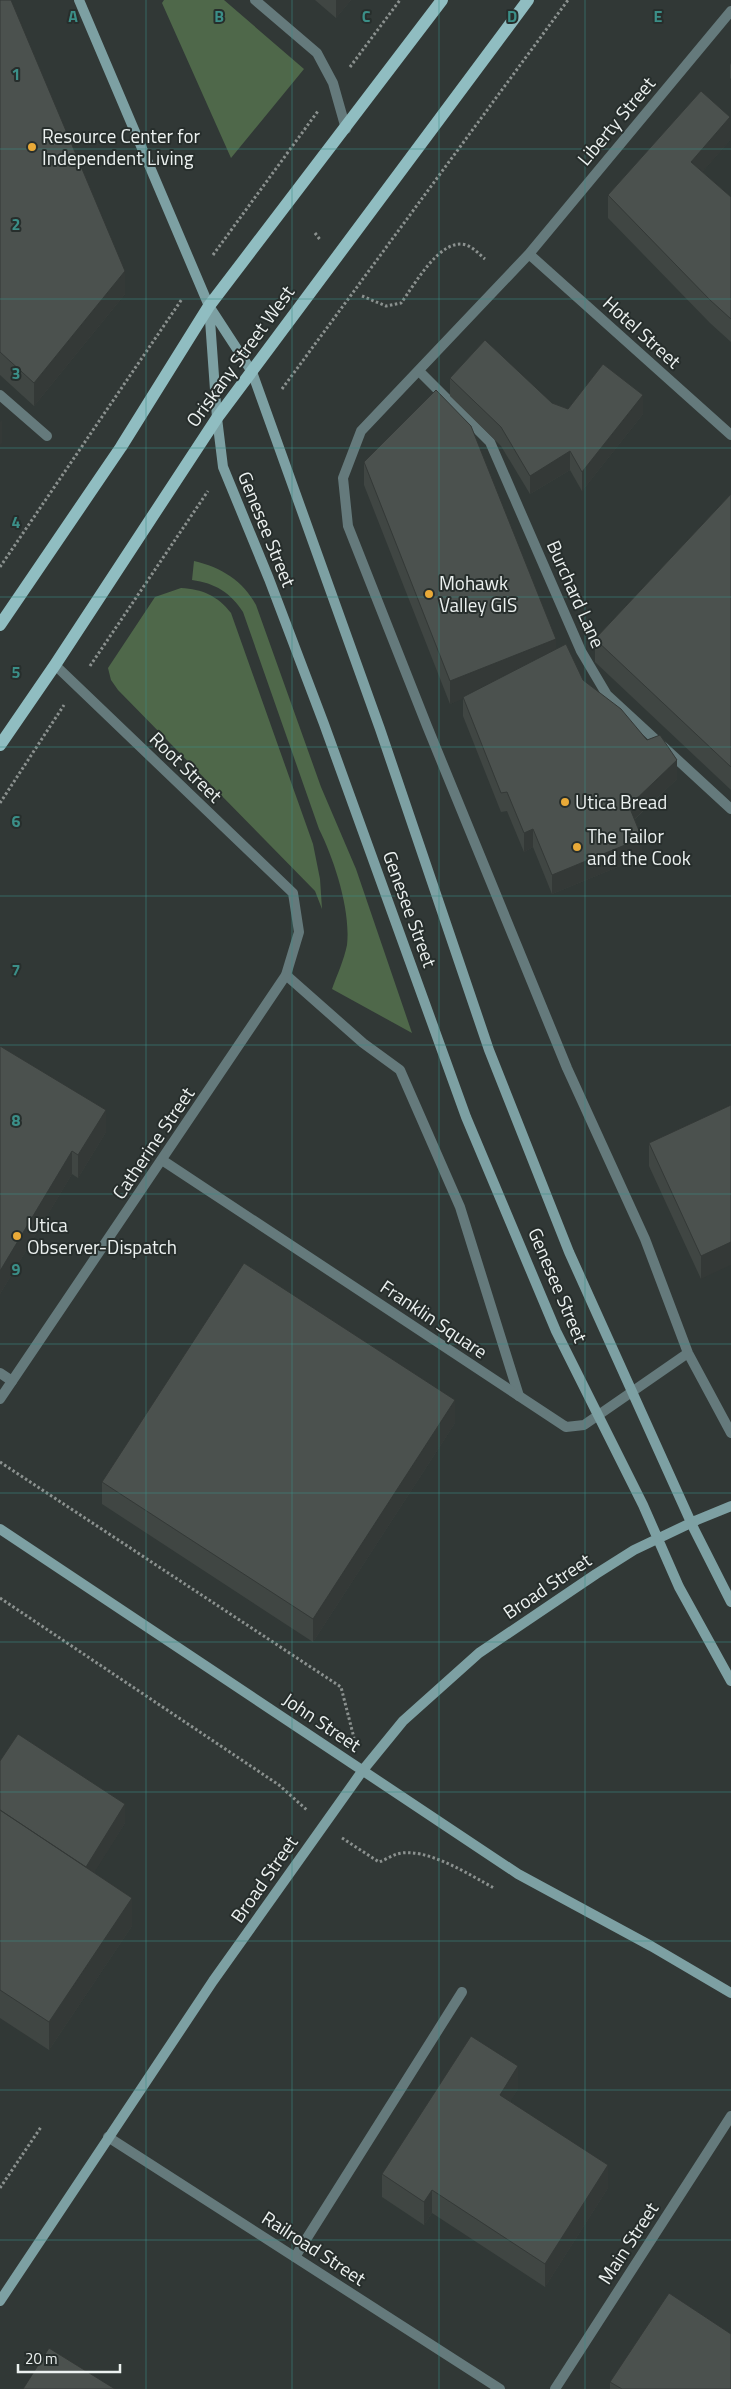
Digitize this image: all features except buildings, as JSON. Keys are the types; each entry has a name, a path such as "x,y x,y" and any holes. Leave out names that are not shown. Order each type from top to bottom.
{"main road":[{"name":"Genesee Street","path":"79,0 209,306 252,372 380,730 489,1050 569,1252 675,1488 731,1602"},
{"path":"0,625 121,447 209,306 346,129 442,0"},
{"name":"Oriskany Street West","path":"0,745 55,665 217,418 528,0"},
{"name":"Genesee Street","path":"209,306 217,418 223,467 317,705 466,1117 531,1266 556,1331 643,1505 675,1580 731,1681"},
{"name":"Broad Street","path":"0,2301 108,2136 213,1981 363,1770 404,1721 479,1653 634,1550 731,1506"},
{"name":"John Street","path":"0,1529 363,1770"},
{"path":"363,1770 518,1874 651,1946 731,1993"}],"street":[{"path":"255,0 317,53 333,83 346,129"},
{"name":"Liberty Street","path":"731,11 529,254 361,431 343,478 348,526 567,1068 645,1239 688,1353 731,1433"},
{"name":"Hotel Street","path":"529,254 731,435"},
{"name":"Burchard Lane","path":"419,371 490,442 581,652 607,695 731,809"},
{"path":"0,395 47,436"},
{"name":"Root Street","path":"55,665 293,893"},
{"name":"Catherine Street","path":"0,1399 286,975 299,932 293,893"},
{"path":"286,975 363,1043 400,1070 460,1207 519,1396"},
{"name":"Franklin Square","path":"162,1160 566,1427 584,1425 688,1353"},
{"path":"0,1373 12,1381"},
{"path":"295,2257 462,1992"},
{"name":"Main Street","path":"555,2389 731,2116"},
{"name":"Railroad Street","path":"108,2136 500,2389"}],"path":[{"path":"362,296 386,306 401,303 440,252 453,244 467,245 485,259"},
{"name":"John Street","path":"0,1462 341,1687 363,1770"},
{"path":"0,2188 41,2127"}],"green space":[{"path":"164,0 224,0 304,69 231,158 162,3"},
{"path":"194,561 213,567 230,576 245,589 256,605 321,787 356,869 412,1033 332,989 346,951 348,931 344,901 336,870 319,829 243,612 233,599 222,590 200,581 192,580"},
{"path":"181,588 209,594 221,602 231,613 313,844 320,879 322,909 315,891 118,690 111,680 108,668 155,597"}],"place":[{"name":"Resource Center for Independent Living","path":"32,147"},
{"name":"Mohawk Valley GIS","path":"429,594"},
{"name":"Utica Bread","path":"565,802"},
{"name":"The Tailor and the Cook","path":"577,847"},
{"name":"Utica Observer-Dispatch","path":"17,1236"}]}
